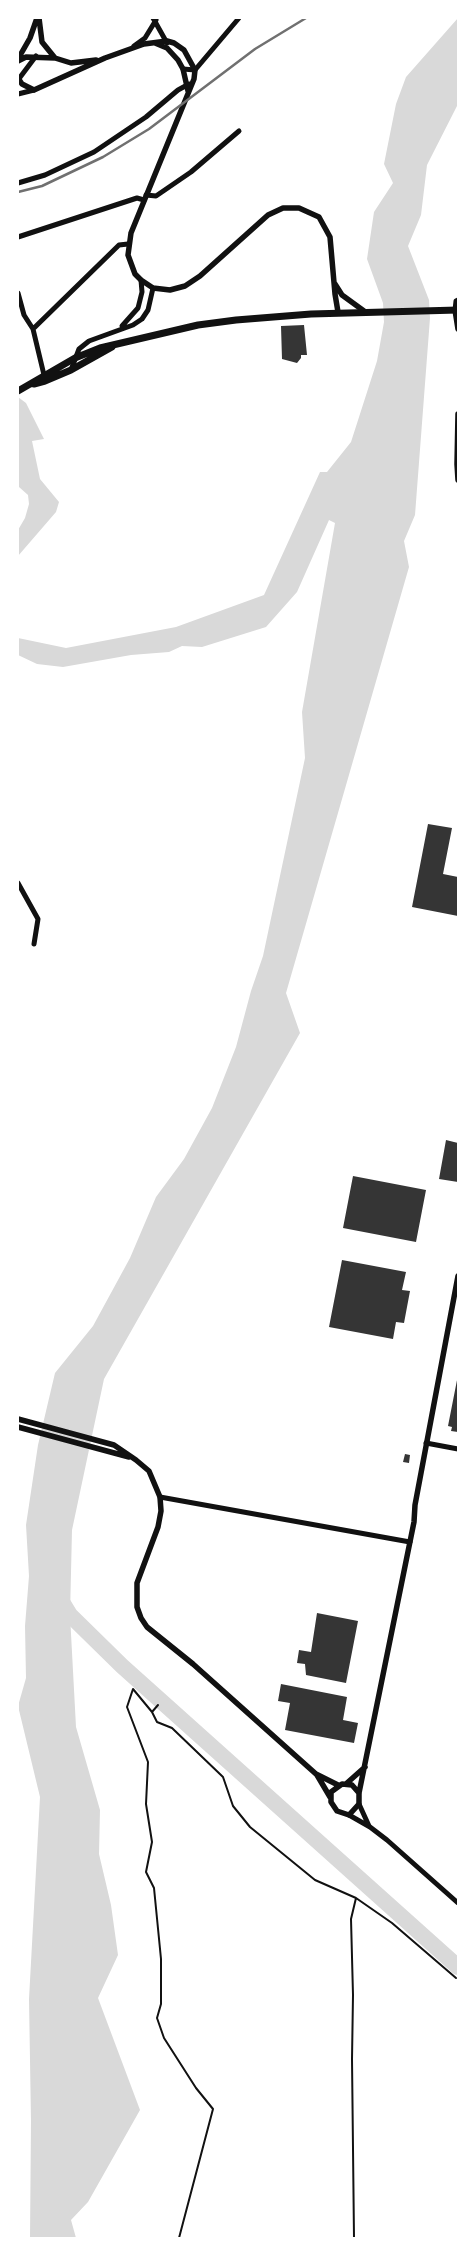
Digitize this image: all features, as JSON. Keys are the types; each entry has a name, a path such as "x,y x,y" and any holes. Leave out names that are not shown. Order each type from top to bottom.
{"main road":[{"path":"18,390 75,358 100,348 144,336 225,321 338,312 457,310"},
{"path":"31,384 45,382 71,370 116,344"}],"street":[{"path":"38,18 43,45 55,58"},
{"path":"18,60 38,18"},
{"path":"239,18 194,70 180,115 128,244 129,262 141,280 152,288 170,290 190,283 268,214 291,207 313,213 323,222 332,245 333,280 338,312"},
{"path":"155,19 166,41 167,48"},
{"path":"133,47 145,38 155,19"},
{"path":"18,94 34,90 133,47 166,41 174,43 184,50 194,70"},
{"path":"155,43 167,48 174,54 183,69 188,87"},
{"path":"34,90 22,84 18,79 43,45"},
{"path":"18,60 36,56 55,58 71,63 82,63 106,58"},
{"path":"183,69 194,70"},
{"path":"18,183 44,175 94,152 188,87"},
{"path":"18,237 137,198 156,196 191,172 238,131"},
{"path":"33,329 120,245 128,244"},
{"path":"120,328 138,308 142,292 141,280"},
{"path":"333,280 342,295 364,311"},
{"path":"71,370 81,347 89,341 138,322 145,315 152,288"},
{"path":"18,293 24,315 33,329 44,375"},
{"path":"458,300 456,301 458,329"},
{"path":"458,414 458,480"},
{"path":"18,883 38,919 34,944"},
{"path":"370,1827 359,1804 359,1793 399,1588 410,1542 426,1443 458,1276"},
{"path":"18,1419 114,1445 149,1471 160,1497 161,1511 158,1527 137,1582 137,1607 141,1618 147,1627 193,1664 316,1774 338,1785"},
{"path":"18,1427 136,1460"},
{"path":"426,1443 458,1449"},
{"path":"160,1497 410,1542"},
{"path":"330,1797 334,1788 347,1783 364,1767"},
{"path":"316,1774 330,1797 333,1807 337,1811 349,1815 370,1827 458,1903"},
{"path":"347,1783 357,1788 359,1793"},
{"path":"349,1815 359,1804"}],"path":[{"path":"179,2238 213,2109 193,2084 164,2038 157,2018 161,2004 160,1958 154,1888 146,1872 152,1842 146,1804 148,1762 127,1707 133,1689 152,1712 157,1722 172,1728 223,1777 233,1806 250,1826 315,1880 356,1898 392,1923 456,1978"},
{"path":"152,1712 158,1706"},
{"path":"354,2238 351,1919 356,1898"}],"shaded area":[{"path":"458,18 458,104 427,165 421,215 408,246 429,300 430,318 415,515 404,541 409,567 286,993 300,1033 104,1379 72,1530 70,1615 76,1727 100,1810 99,1854 111,1905 118,1955 98,1998 140,2110 88,2202 71,2220 76,2238 30,2238 29,1999 40,1797 18,1706 26,1678 25,1626 29,1576 26,1525 38,1445 55,1373 93,1326 130,1258 156,1197 184,1159 212,1108 236,1047 251,991 263,956 305,758 302,712 335,523 329,520 297,592 266,627 202,647 182,646 169,652 131,655 63,667 37,664 18,655 18,638 66,648 176,627 264,595 320,472 327,472 351,442 377,361 384,322 383,303 367,259 374,212 393,183 384,164 396,104 406,77"},
{"path":"18,397 26,403 44,439 32,441 40,479 59,502 56,512 18,556 18,530 25,518 29,504 28,495 19,487 18,482"}],"building":[{"path":"304,325 307,355 301,355 297,363 282,359 281,326"},
{"path":"428,824 452,828 443,874 458,877 458,916 412,907"},
{"path":"446,1140 458,1143 458,1182 439,1179"},
{"path":"353,1176 426,1190 416,1242 343,1228"},
{"path":"342,1260 406,1272 402,1290 410,1291 404,1323 396,1322 393,1339 329,1327"},
{"path":"458,1375 458,1432 451,1431 452,1427 448,1426"},
{"path":"405,1454 410,1455 409,1463 403,1462"},
{"path":"317,1613 358,1621 346,1683 306,1675 305,1664 297,1663 299,1650 311,1652"},
{"path":"281,1684 347,1697 343,1720 358,1723 354,1743 285,1730 290,1703 278,1701"}],"waterway":[{"path":"59,1597 70,1615 122,1666 458,1967"}],"railway":[{"path":"18,192 42,186 103,157 149,129 255,49 306,18"}]}
